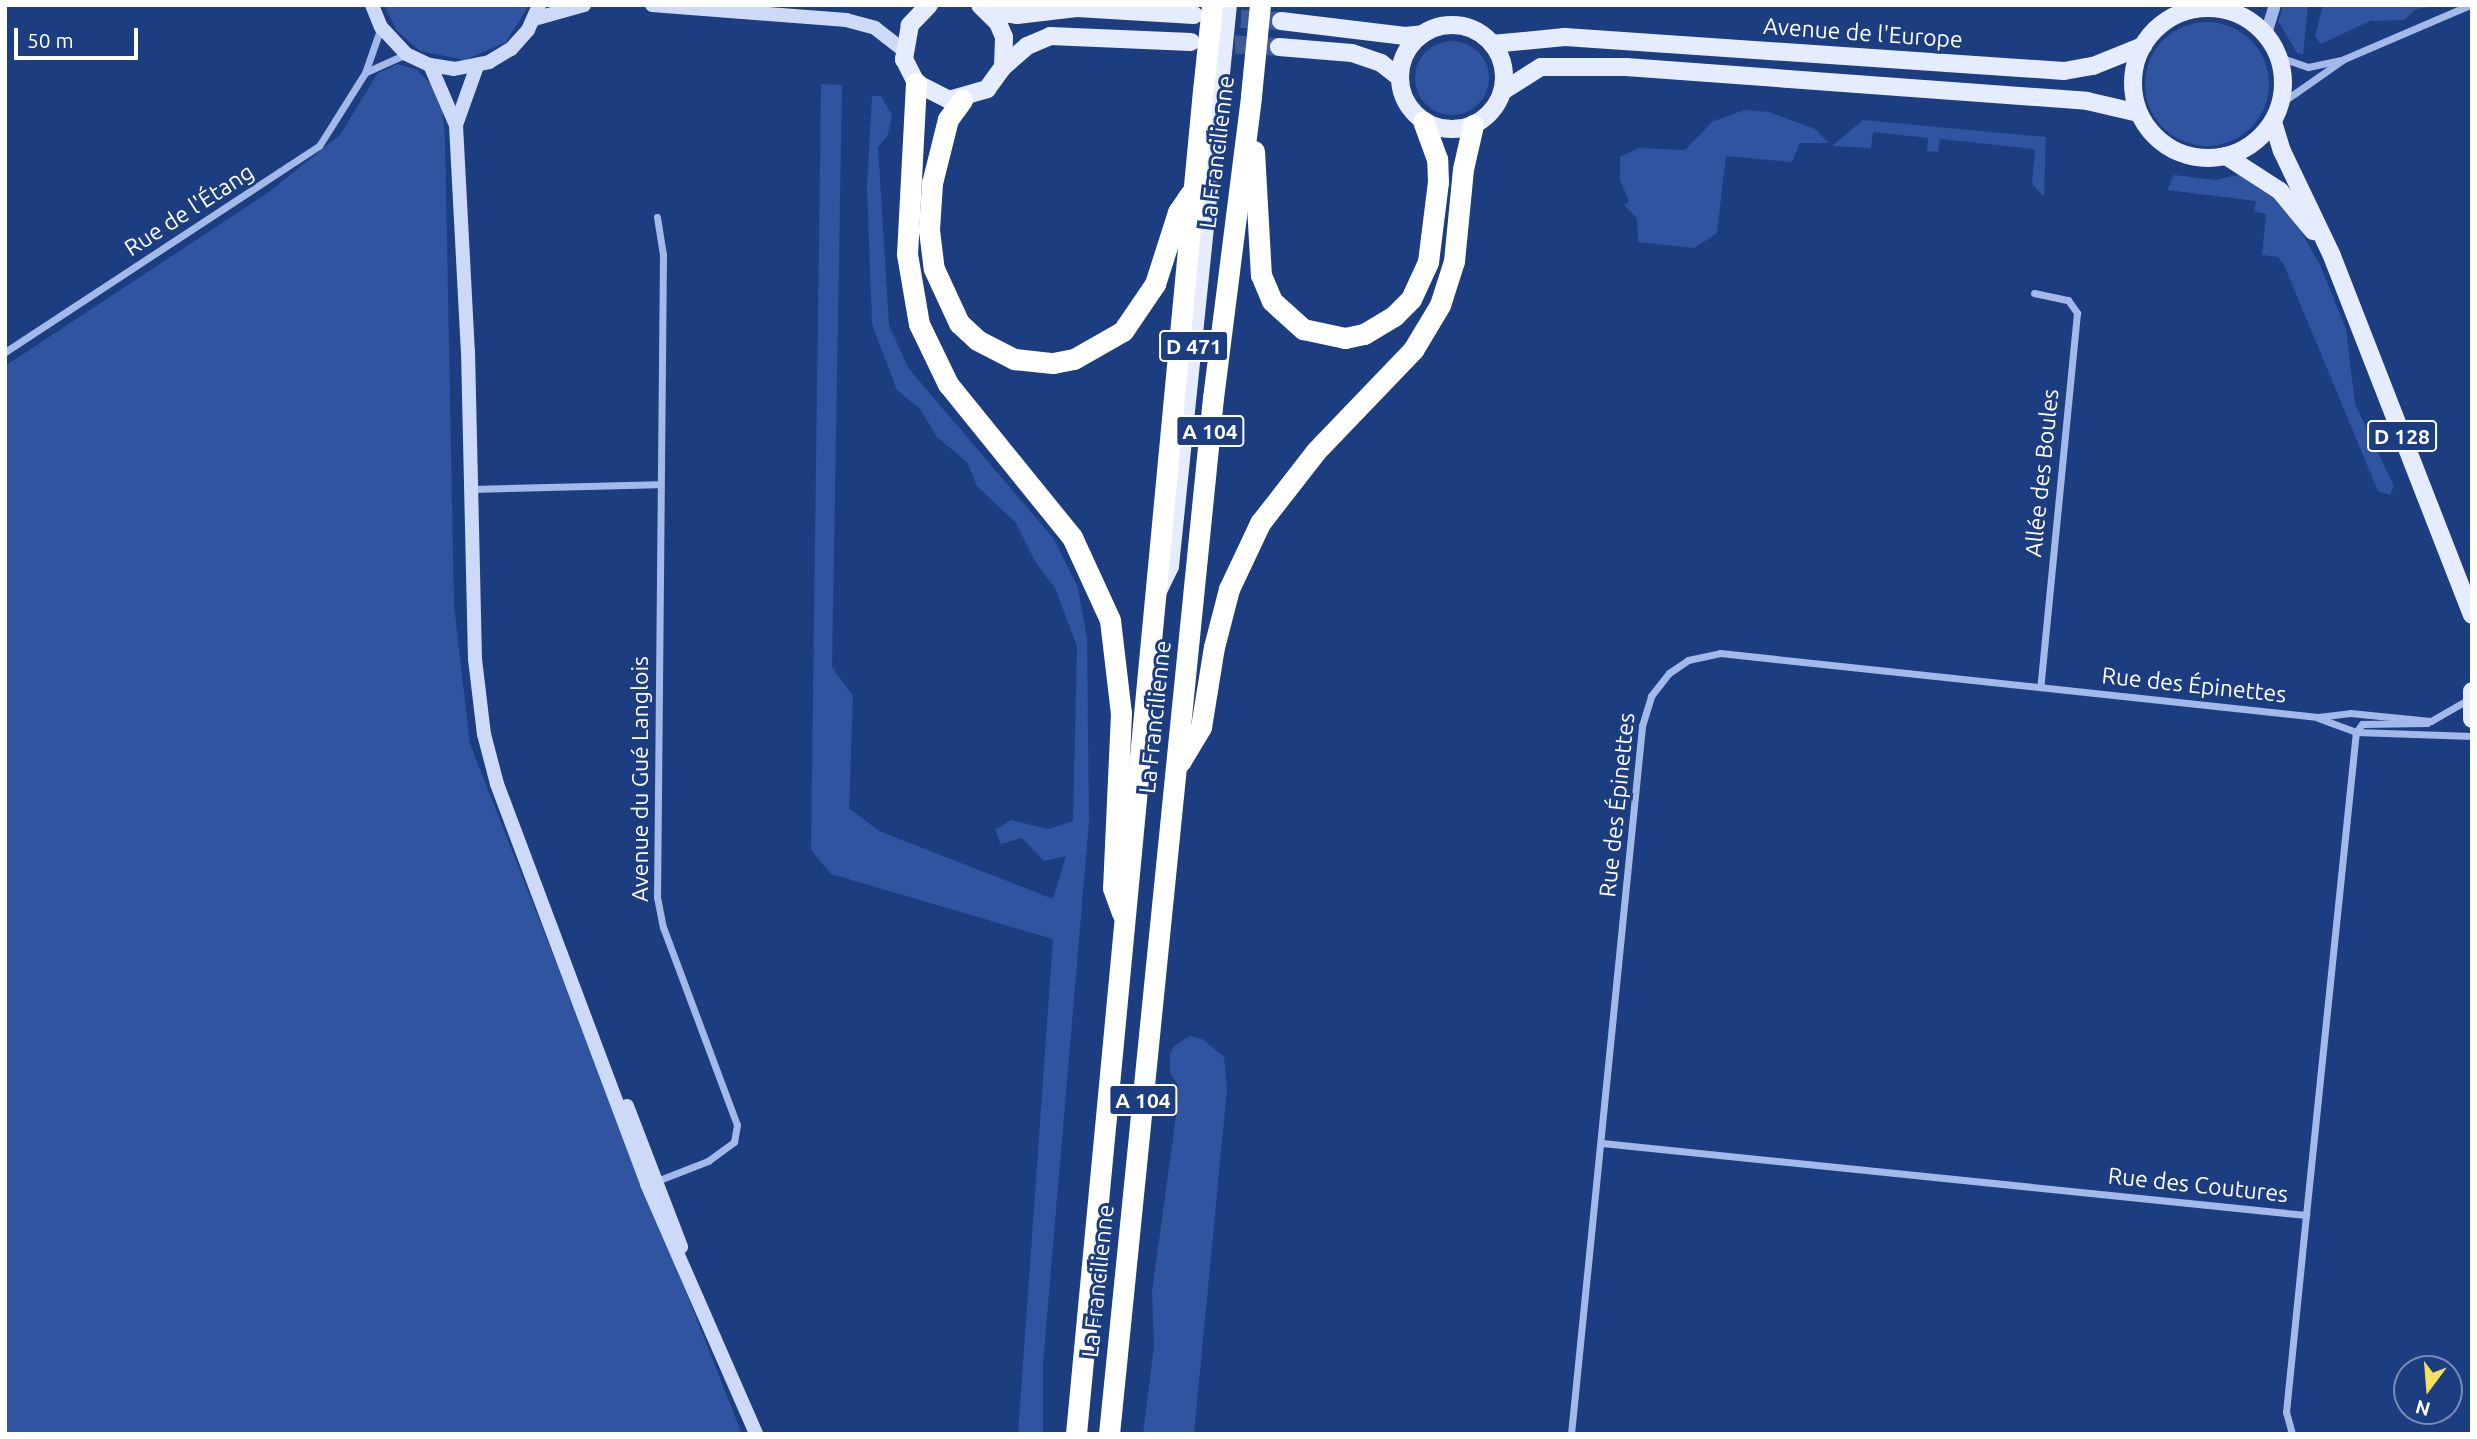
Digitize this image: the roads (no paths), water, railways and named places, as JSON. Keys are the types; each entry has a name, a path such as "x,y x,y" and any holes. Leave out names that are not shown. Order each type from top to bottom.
{"highway":[{"name":"La Francilienne","path":"1109,1434 1213,398 1260,5"},
{"name":"La Francilienne","path":"1076,1434 1193,189 1211,92 1203,10"},
{"path":"916,83 907,254 919,324 948,384 1072,537 1110,620 1121,713 1114,888 1125,920"},
{"path":"1251,96 1261,275 1272,301 1285,316 1324,336 1345,338 1381,326 1419,285 1433,239 1438,182 1437,159 1423,121"},
{"path":"962,100 948,119 932,183 929,230 934,269 959,323 977,340 1014,359 1053,363 1074,359 1123,331 1151,293 1178,212 1193,189"},
{"path":"1177,766 1201,727 1214,648 1229,589 1260,523 1316,451 1413,350 1440,305 1454,261 1463,169 1474,125"}],"main road":[{"path":"372,5 381,27 406,54 430,65 477,66 511,49 537,12 584,5"},
{"path":"652,5 846,20 875,28 904,51 916,83 937,97 962,100 987,89 1003,67 1027,46 1050,36 1191,42"},
{"path":"922,5 929,6"},
{"name":"D 471","path":"1156,595 1170,566 1211,92 1228,5"},
{"path":"904,51 910,25 929,6"},
{"path":"2221,7 2244,17 2266,34 2279,57 2284,80 2281,103 2273,122 2253,144 2225,156 2202,158 2179,152 2160,140 2139,113 2133,79 2143,46 2174,15 2221,7"},
{"path":"984,8 1017,15 1077,8 1203,10"},
{"path":"984,8 1004,37 1003,67"},
{"path":"1281,21 1405,36 1423,34 1452,25 1467,27 1492,44 1503,66 1503,91 1495,108 1474,125 1448,129 1423,121 1404,98 1399,77 1406,52 1423,34"},
{"name":"Avenue de l'Europe","path":"1492,44 1565,37 2064,71 2093,66 2143,46"},
{"path":"1279,47 1352,53 1381,63 1399,77"},
{"path":"430,65 456,125 475,659 484,734 496,784 601,1052 647,1184 756,1434"},
{"path":"456,125 477,66"},
{"path":"1503,91 1541,67 1626,67 2087,100 2139,113"},
{"name":"D 128","path":"2273,122 2282,151 2332,256 2472,615"},
{"name":"D 128","path":"2225,156 2280,191 2332,256"},
{"path":"2471,695 2472,719"},
{"path":"601,1052 659,1180 690,1279"}],"street":[{"path":"2266,34 2275,5"},
{"path":"2281,103 2344,59 2470,5"},
{"name":"Rue de l'Étang","path":"5,352 295,164 318,146 336,123 365,72 381,27"},
{"path":"365,72 406,54"},
{"path":"2279,57 2308,66 2344,59"},
{"name":"Avenue du Gué Langlois","path":"657,217 663,254 657,484 657,897 663,927 737,1125 734,1142 708,1161 659,1180"},
{"name":"Allée des Boules","path":"2034,293 2068,300 2077,313 2040,687"},
{"path":"471,489 657,484"},
{"name":"Rue des Épinettes","path":"1571,1434 1642,726 1651,696 1669,673 1689,660 1720,653 2318,717 2350,713 2431,721"},
{"path":"2356,732 2362,724 2419,725 2431,721 2471,695"},
{"name":"Rue des Épinettes","path":"2318,717 2356,732 2472,736"},
{"name":"Rue des Coutures","path":"1602,1143 2306,1215 2356,732"},
{"path":"2292,1434 2286,1412 2306,1215"}],"tunnel":[{"path":"1214,17 1281,21"},
{"path":"1208,43 1279,47"}]}
